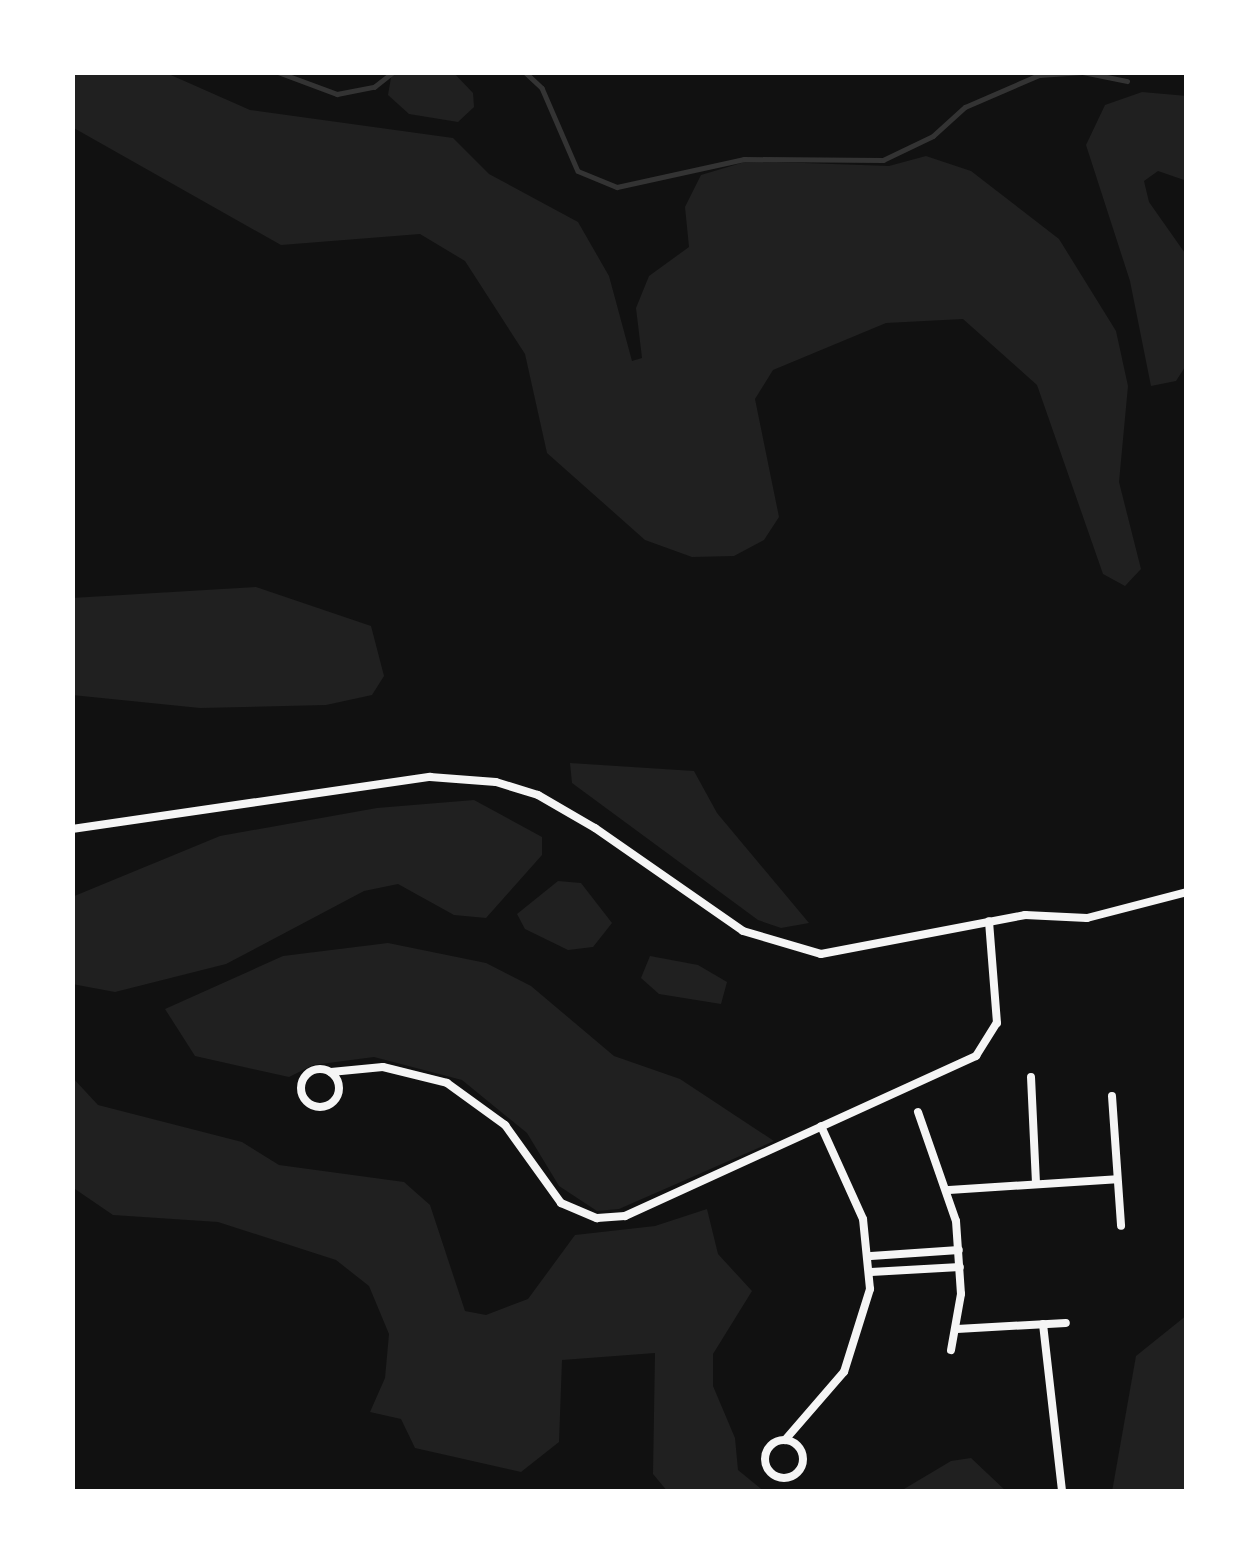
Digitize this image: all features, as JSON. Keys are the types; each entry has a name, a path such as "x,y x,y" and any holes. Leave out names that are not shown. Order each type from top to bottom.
{"street":[{"path":"72,829 466,778 538,795 743,931 781,947 821,954 989,921 1087,918 1187,892"},
{"path":"331,1072 339,1083 334,1101 310,1104 305,1078 331,1072 396,1068 461,1090 514,1136 555,1198 602,1218 639,1210 985,1047 997,1023 989,921"},
{"path":"1031,1077 1036,1184"},
{"path":"1112,1096 1121,1226"},
{"path":"918,1112 949,1190 959,1250 952,1350"},
{"path":"785,1440 803,1462 779,1477 765,1459 844,1372 863,1323 871,1272 871,1256 820,1126"},
{"path":"949,1190 1117,1179"},
{"path":"871,1256 959,1250"},
{"path":"871,1272 960,1267"},
{"path":"957,1329 1066,1322"},
{"path":"1043,1324 1062,1492"}],"shaded area":[{"path":"72,72 164,72 250,110 453,138 489,174 578,222 609,276 632,361 642,358 636,308 649,276 689,247 685,207 701,175 748,161 889,166 926,156 971,171 1059,239 1116,331 1128,386 1119,482 1141,569 1125,586 1103,574 1037,385 963,319 886,323 773,370 755,399 779,517 764,540 734,556 692,557 645,540 547,453 525,354 465,261 420,234 281,245 72,127"},
{"path":"392,72 453,72 473,93 474,107 458,122 409,114 388,95"},
{"path":"1142,92 1187,96 1187,181 1158,171 1144,181 1149,202 1187,256 1187,364 1176,381 1151,386 1130,281 1086,145 1105,105"},
{"path":"256,587 371,626 384,676 372,695 326,705 200,708 72,695 72,598"},
{"path":"570,763 694,771 717,813 809,923 781,928 758,920 572,783"},
{"path":"474,800 542,837 542,855 486,918 454,915 398,884 364,891 226,964 115,992 72,984 72,897 220,836 377,808"},
{"path":"558,881 581,883 612,923 593,947 568,950 525,929 517,914"},
{"path":"388,943 486,963 531,986 614,1056 680,1079 774,1141 619,1209 597,1211 559,1186 527,1133 462,1080 374,1057 313,1065 289,1077 195,1056 165,1009 283,956"},
{"path":"650,956 698,965 727,982 721,1004 659,994 641,978"},
{"path":"72,1077 98,1105 242,1142 279,1165 404,1182 430,1205 465,1311 486,1315 528,1299 575,1235 655,1226 707,1209 718,1254 752,1291 713,1354 713,1386 735,1438 738,1470 765,1492 668,1492 653,1474 655,1353 562,1360 559,1442 521,1472 415,1448 401,1419 370,1412 385,1378 389,1334 369,1286 336,1260 218,1222 113,1215 72,1187"},
{"path":"1187,1315 1187,1492 1112,1492 1136,1356"},
{"path":"971,1458 1007,1492 899,1492 951,1461"}],"waterway":[{"path":"278,72 337,94 374,87 393,72"},
{"path":"525,72 542,88 578,171 617,187 744,159 883,160 933,136 965,107 1039,75 1082,72"},
{"path":"1083,72 1127,81"}]}
